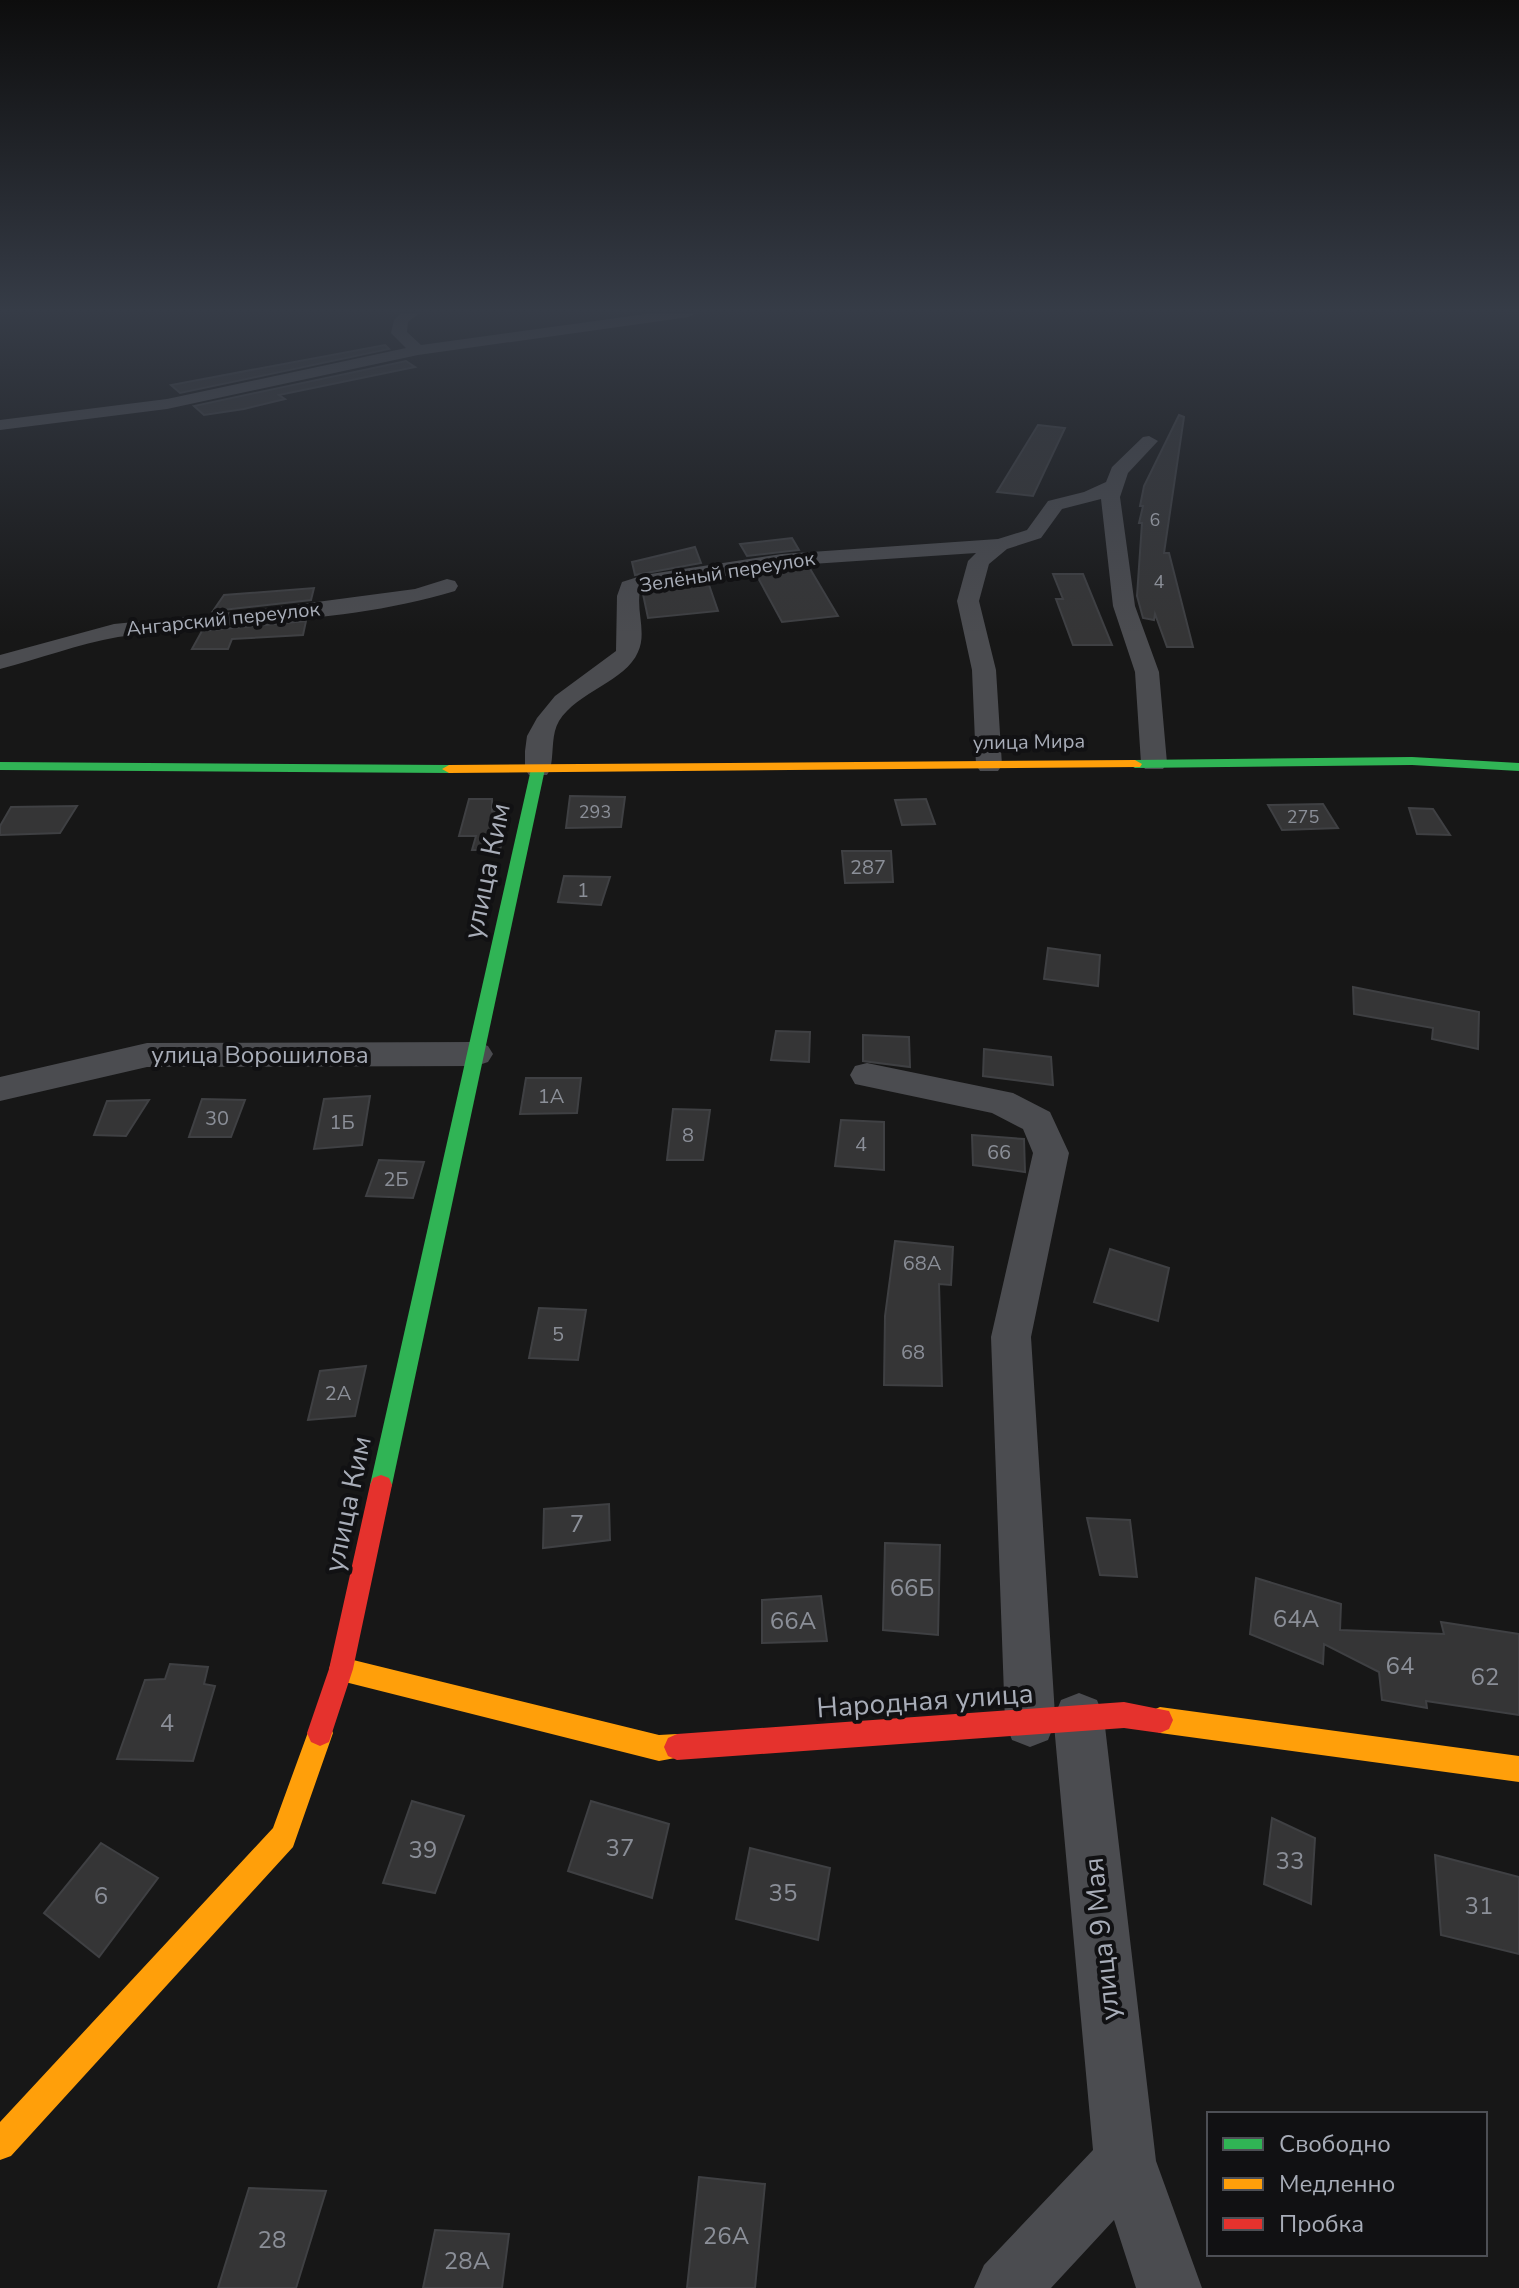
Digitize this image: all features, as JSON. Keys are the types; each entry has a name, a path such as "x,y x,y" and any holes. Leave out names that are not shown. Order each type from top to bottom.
{"street":[{"path":"0,425 42,420"},
{"path":"1149,441 1119,471 1110,497 1124,606 1147,672 1154,763"},
{"name":"Зелёный переулок","path":"538,769 536,749 542,727 562,702 624,658 630,638 625,599 630,587 644,581 782,560 1000,545 1034,534 1055,505 1091,496 1114,485"},
{"name":"Зелёный переулок","path":"989,765 984,670 968,601 979,561 1000,545"},
{"name":"Ангарский переулок","path":"0,662 114,631 280,614 418,595 447,586"},
{"name":"улица Мира","path":"0,766 538,769 1412,761 1519,767"},
{"name":"улица Ким","path":"0,2145 283,1837 341,1669 538,769"},
{"name":"улица Ворошилова","path":"0,1089 147,1055 476,1054"},
{"name":"улица 9 Мая","path":"867,1075 1001,1102 1037,1121 1051,1153 1011,1337 1054,1720 1125,2161 1169,2288"},
{"name":"Народная улица","path":"341,1669 659,1748 1124,1715 1519,1769"},
{"path":"1007,2288 1125,2161"}],"building":[{"path":"1177,420 1184,420 1164,553 1169,553 1193,647 1167,647 1155,614 1154,620 1143,618 1137,596 1142,523 1139,523 1143,506 1140,506 1144,486"},
{"path":"1038,425 1065,428 1033,496 997,492"},
{"path":"792,538 799,550 747,556 740,544"},
{"path":"695,547 701,563 635,575 632,562"},
{"path":"809,567 838,616 782,622 756,574"},
{"path":"1053,574 1083,574 1112,645 1073,645 1056,599 1063,599"},
{"path":"708,582 718,611 648,618 643,594"},
{"path":"314,588 311,600 213,611 224,595"},
{"path":"306,621 303,635 232,639 228,649 192,649 202,631"},
{"path":"570,796 625,797 621,827 566,828"},
{"path":"469,799 492,799 492,811 509,812 500,850 472,850 476,836 459,836"},
{"path":"926,799 935,824 902,825 895,800"},
{"path":"1323,804 1338,828 1282,830 1268,805"},
{"path":"77,806 60,833 0,835 0,826 11,807"},
{"path":"1409,808 1433,809 1450,835 1417,834"},
{"path":"842,851 891,851 893,882 845,883"},
{"path":"564,876 610,877 601,905 558,902"},
{"path":"1048,948 1100,955 1098,986 1044,979"},
{"path":"1353,987 1479,1012 1478,1049 1432,1039 1433,1028 1354,1014"},
{"path":"776,1031 810,1032 809,1062 771,1060"},
{"path":"863,1035 909,1037 910,1067 863,1061"},
{"path":"984,1049 1051,1057 1053,1085 983,1076"},
{"path":"526,1078 581,1078 577,1113 520,1114"},
{"path":"370,1096 362,1145 314,1149 324,1099"},
{"path":"202,1099 245,1100 231,1137 189,1137"},
{"path":"149,1100 126,1136 94,1135 107,1101"},
{"path":"673,1109 710,1110 703,1160 667,1160"},
{"path":"841,1120 884,1122 884,1170 835,1166"},
{"path":"972,1135 1024,1139 1025,1172 973,1165"},
{"path":"379,1160 424,1162 413,1198 366,1196"},
{"path":"895,1241 953,1247 951,1285 939,1284 942,1386 884,1385 885,1316"},
{"path":"1110,1249 1169,1268 1158,1321 1094,1302"},
{"path":"539,1308 586,1310 578,1360 529,1358"},
{"path":"366,1366 355,1416 308,1420 320,1371"},
{"path":"609,1504 610,1540 543,1548 544,1509"},
{"path":"1087,1518 1130,1520 1137,1577 1100,1575"},
{"path":"885,1543 940,1545 938,1635 883,1630"},
{"path":"1256,1578 1341,1604 1340,1630 1444,1634 1441,1622 1519,1634 1519,1715 1426,1701 1427,1708 1382,1700 1379,1672 1324,1644 1323,1664 1250,1634"},
{"path":"821,1596 827,1641 762,1643 762,1600"},
{"path":"170,1664 208,1667 204,1684 215,1686 193,1761 117,1759 145,1680 165,1679"},
{"path":"412,1801 464,1816 435,1893 383,1883"},
{"path":"591,1801 669,1824 652,1898 568,1871"},
{"path":"1272,1818 1315,1838 1311,1904 1264,1884"},
{"path":"101,1843 158,1878 99,1957 44,1913"},
{"path":"750,1848 830,1868 818,1940 736,1919"},
{"path":"1435,1855 1519,1877 1519,1954 1441,1935"},
{"path":"699,2177 765,2184 755,2288 687,2288"},
{"path":"249,2188 326,2191 296,2288 218,2288"},
{"path":"435,2230 509,2234 502,2288 423,2288"}],"traffic: fast":[{"path":"1135,764 1412,761 1519,767"},
{"path":"0,766 449,769"},
{"path":"381,1485 538,769"}],"traffic: slow":[{"path":"449,769 1135,764"},
{"path":"341,1669 659,1748 677,1747"},
{"path":"1160,1720 1519,1769"},
{"path":"0,2145 283,1837 320,1733"}],"traffic: jam":[{"path":"320,1733 341,1669 381,1485"},
{"path":"677,1747 1124,1715 1160,1720"}]}
